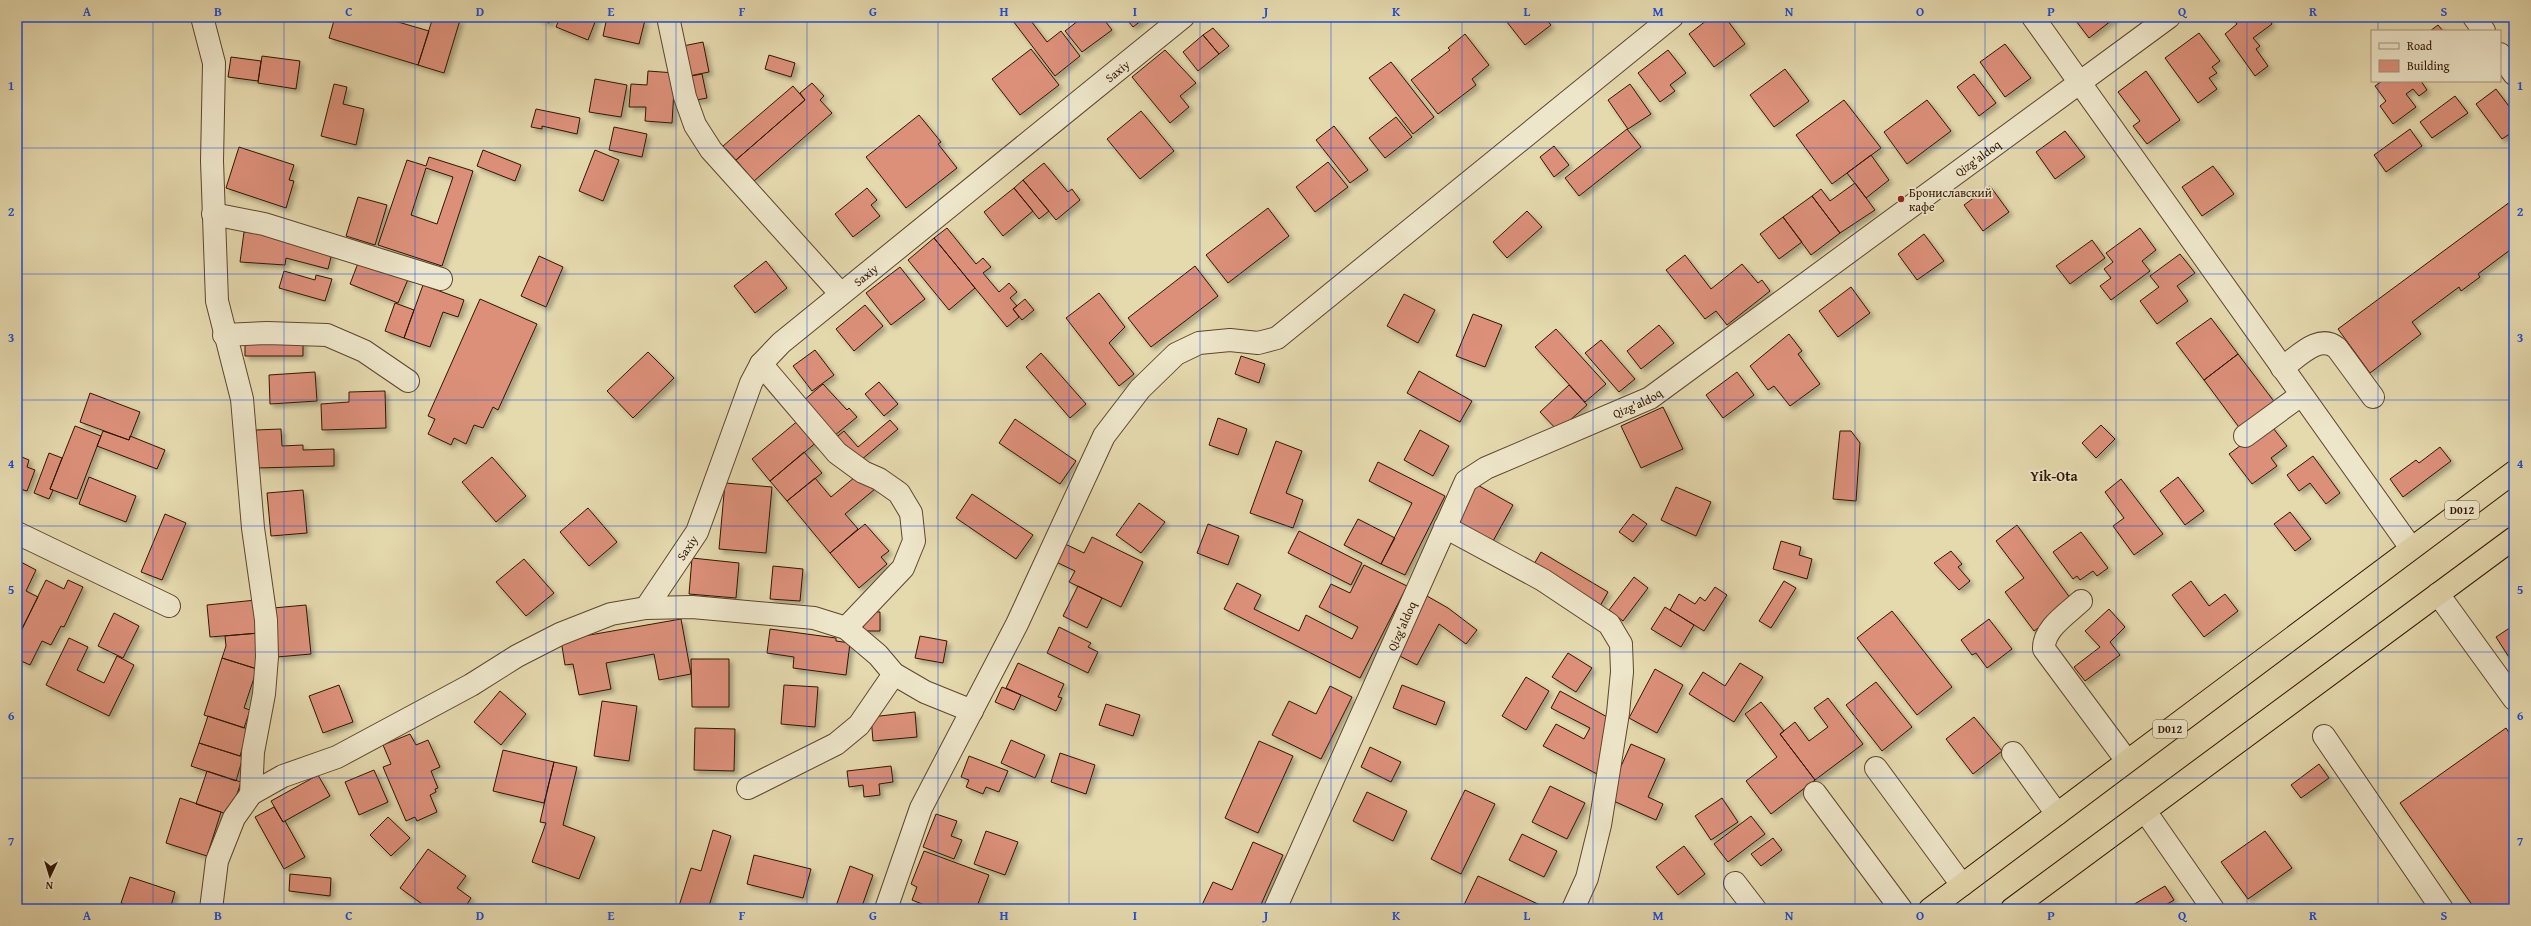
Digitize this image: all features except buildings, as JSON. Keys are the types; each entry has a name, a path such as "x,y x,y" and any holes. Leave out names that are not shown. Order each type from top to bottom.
{"highway":[{"name":"D012","path":"1930,909 2514,472"},
{"path":"2012,909 2514,538"}],"street":[{"path":"202,17 214,63 213,214 217,301 224,335 242,399 253,528 266,620 267,657 264,694 253,752 251,794"},
{"path":"668,17 685,97 695,125 711,150 840,293"},
{"name":"Saxiy","path":"646,608 697,532 751,384 761,364 781,343 840,293 1183,17"},
{"path":"886,909 921,808 1017,624 1104,436 1140,389 1176,354 1199,343 1230,340 1258,343 1277,338 1672,17"},
{"path":"2033,17 2411,548"},
{"name":"Qizg'aldoq","path":"1275,909 1466,481 1486,468 1650,398 2169,17"},
{"path":"2474,17 2483,30"},
{"path":"2501,55 2514,74"},
{"path":"213,214 264,224 441,279"},
{"path":"224,335 267,333 327,336 364,351 408,381"},
{"path":"2282,368 2315,344 2331,342 2373,397"},
{"path":"761,364 837,453 863,472 879,479 899,493 911,513 914,541 903,568 846,628"},
{"path":"2245,436 2301,395"},
{"path":"1445,527 1543,580 1609,624 1621,644 1622,672 1618,713 1600,825 1587,878 1573,909"},
{"path":"17,533 169,606"},
{"path":"2438,594 2514,699"},
{"path":"2081,601 2047,633 2043,640 2044,649 2127,761"},
{"path":"211,909 217,861 234,818 251,794 283,776 337,757 471,685 517,656 560,634 611,614 646,608 692,607 814,618 846,628 878,655 894,674 925,692 972,711"},
{"path":"748,788 836,744 859,725 894,674"},
{"path":"2324,736 2442,909"},
{"path":"2013,753 2057,814"},
{"path":"1876,768 1962,885"},
{"path":"1815,793 1901,909"},
{"path":"2144,811 2213,909"},
{"path":"1735,883 1755,909"}],"place":[{"name":"Брониславский кафе","path":"1901,199"}],"district":[{"name":"Yik-Ota","path":"2054,476"}]}
